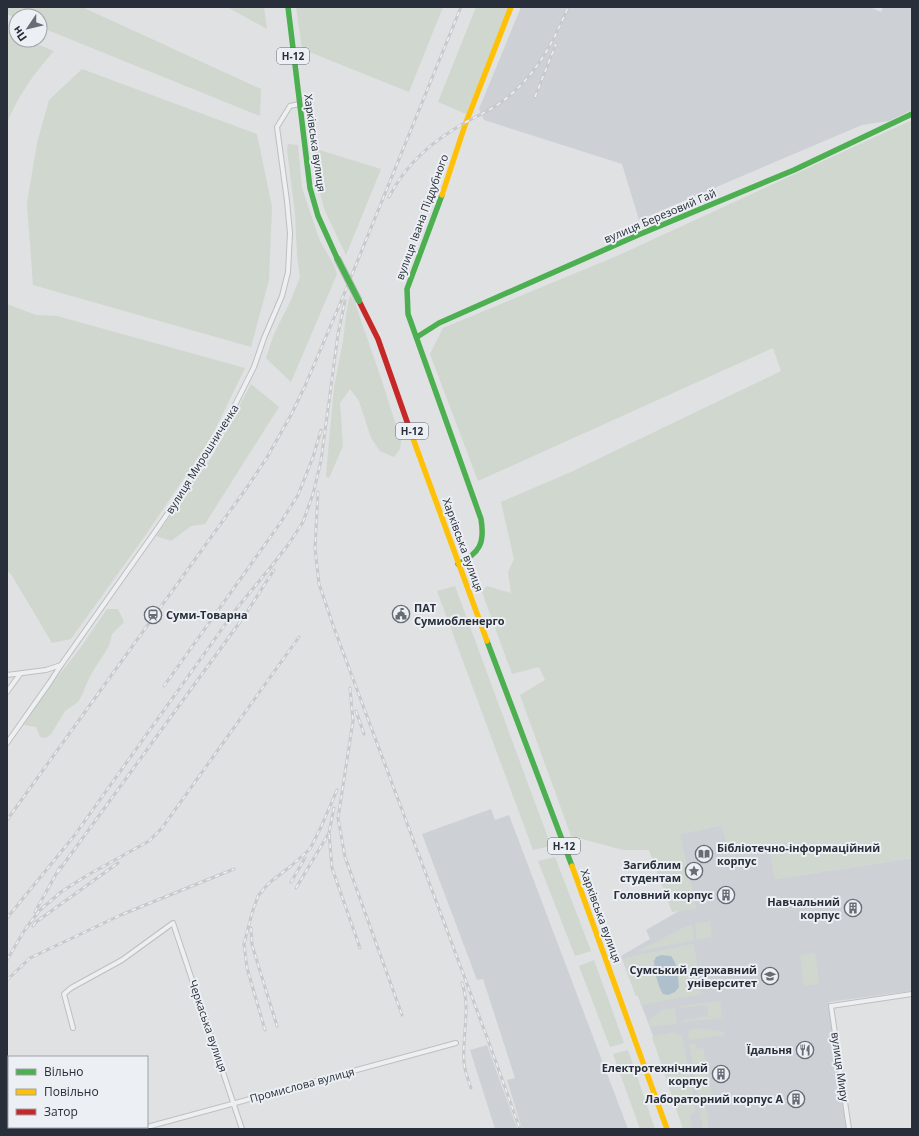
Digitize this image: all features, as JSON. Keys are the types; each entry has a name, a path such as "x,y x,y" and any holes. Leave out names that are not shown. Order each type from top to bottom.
{"main road":[{"name":"Харківська вулиця","path":"288,7 310,188 318,216 337,258 378,339 458,564 588,909 667,1129"},
{"name":"вулиця Івана Піддубного","path":"458,564 469,560 475,553 482,543 483,530 478,510 408,314 407,289 434,218 465,125 511,7"},
{"name":"вулиця Березовий Гай","path":"417,337 439,323 638,235 794,170 912,114"}],"street":[{"name":"вулиця Мирошниченка","path":"7,743 61,664 158,529 201,465 229,417 254,367 264,338 282,296 288,272 290,233 277,127 290,106 299,104"},
{"path":"7,675 46,670 61,664"},
{"path":"7,692 20,674"},
{"name":"Черкаська вулиця","path":"74,1028 64,994 71,988 122,960 172,923 242,1129"},
{"name":"вулиця Миру","path":"849,1129 831,1006 912,994"},
{"name":"Промислова вулиця","path":"148,1126 456,1043"}],"shaded area":[{"path":"7,7 82,7 261,89 260,116 48,30 48,8 8,8 7,14"},
{"path":"227,7 264,7 267,29"},
{"path":"296,7 443,7 409,92 302,49"},
{"path":"476,7 509,7 466,114 438,102"},
{"path":"521,7 870,7 881,12 883,7 912,7 912,110 889,121 862,125 639,220 622,164 484,120 479,109"},
{"path":"7,31 8,48 47,48 54,51 27,85 16,103 7,123"},
{"path":"82,69 257,134 272,207 269,280 251,347 33,285 27,203 37,143 49,100"},
{"path":"912,120 912,858 775,879 770,849 729,856 722,825 680,834 696,909 672,912 649,850 623,850 571,836 520,695 545,680 539,667 512,674 482,592 487,586 511,593 508,572 514,559 501,502 571,472 781,371 773,348 478,481 430,354 443,328 617,256"},
{"path":"288,144 298,145 302,188 320,241 334,265 337,274 291,382 266,358 274,334 291,300 300,277 297,255 295,213 287,150"},
{"path":"313,148 381,169 346,255 325,211 314,172"},
{"path":"350,295 355,303 401,441 400,449 394,457 380,451 371,438 359,401 350,389 340,403 343,446 329,478 326,475 334,387"},
{"path":"7,304 36,315 57,316 245,368 211,438 147,533 71,639 52,643 11,574 7,571"},
{"path":"251,384 279,407 205,524 191,526 171,541 156,536 213,455"},
{"path":"455,586 551,846 533,850 437,591"},
{"path":"107,609 118,609 124,622 112,634 109,646 90,676 78,702 65,711 51,734 46,738 40,737 36,727 24,725 29,713 81,647"},
{"path":"491,809 495,820 509,815 628,1129 522,1129 507,1080 515,1078 483,979 477,980 422,834"},
{"name":"Сумський державний університет","path":"722,825 770,849 775,879 912,858 912,991 829,1002 847,1129 684,1129 658,1049 621,956 650,939 646,930 679,911 696,908 679,834"},
{"path":"555,857 591,951 575,956 538,861"},
{"path":"710,921 712,937 697,940 695,924"},
{"path":"692,925 694,940 636,952 685,927"},
{"path":"694,944 701,994 641,1005 638,996 636,996 623,960 628,957"},
{"path":"815,953 819,984 804,986 800,955"},
{"path":"594,960 624,1043 610,1047 579,966"},
{"path":"720,1001 722,1018 682,1022 684,1020 708,1016 707,1005 680,1008 680,1006"},
{"path":"675,1008 677,1024 650,1027 648,1021 662,1010"},
{"path":"696,1028 724,1032 724,1035 689,1040 688,1034 690,1030"},
{"path":"674,1032 682,1036 694,1101 695,1113 690,1114 692,1129 683,1129 652,1037"},
{"path":"695,1043 696,1049 703,1048 712,1097 699,1099 689,1044"},
{"path":"487,1045 517,1129 495,1129 470,1050"},
{"path":"628,1050 655,1129 640,1129 613,1054"},
{"path":"699,1102 705,1102 709,1129 703,1129"}],"water":[{"path":"661,955 671,956 677,971 679,987 675,992 668,995 663,994 656,974 654,961 656,957"}],"railway":[{"path":"7,820 248,486 266,459 291,415 342,299 461,7"},
{"path":"389,197 404,173 432,145 454,129 488,111 508,97 528,78 551,44 568,7"},
{"path":"535,97 556,44"},
{"path":"7,918 74,836 237,608 288,545 303,522 313,494 321,461 338,334 345,301"},
{"path":"164,686 281,522 298,495 313,457 321,430"},
{"path":"318,492 315,548 319,584 520,1129"},
{"path":"58,872 245,615 274,570"},
{"path":"7,960 24,931 39,911 61,892 86,876 149,841 162,828 299,637"},
{"path":"350,688 353,721 338,818 345,857 402,1015"},
{"path":"356,711 364,734"},
{"path":"265,1030 247,968 244,944 252,913 258,896 269,883 310,849 337,790"},
{"path":"334,808 329,833 332,868 360,948"},
{"path":"296,888 329,833"},
{"path":"291,882 305,858"},
{"path":"33,926 36,922 118,863"},
{"path":"35,912 60,867"},
{"path":"7,980 30,958 123,914 234,869"},
{"path":"251,928 252,945 277,1026"},
{"path":"462,983 466,1002 464,1064 471,1088"}],"traffic: fast":[{"path":"288,7 310,188 318,216 337,258"},
{"path":"417,337 439,323 638,235 794,170 912,114"},
{"path":"442,195 407,289 408,314 481,519 482,535 479,546 471,556 458,564"},
{"path":"337,258 359,301"},
{"path":"487,641 572,866"}],"traffic: slow":[{"path":"442,195 465,125 511,7"},
{"path":"411,433 487,641"},
{"path":"572,866 667,1129"}],"traffic: jam":[{"path":"359,301 378,339 411,433"}],"place":[{"name":"ПАТ Сумиобленерго","path":"401,614"},
{"name":"Суми-Товарна","path":"153,615"},
{"name":"Бібліотечно-інформаційний корпус","path":"704,854"},
{"name":"Загиблим студентам","path":"694,871"},
{"name":"Головний корпус","path":"726,895"},
{"name":"Навчальний корпус","path":"853,908"},
{"name":"Сумський державний університет","path":"770,976"},
{"name":"Їдальня","path":"805,1050"},
{"name":"Електротехнічний корпус","path":"721,1074"},
{"name":"Лабораторний корпус А","path":"796,1099"}]}
